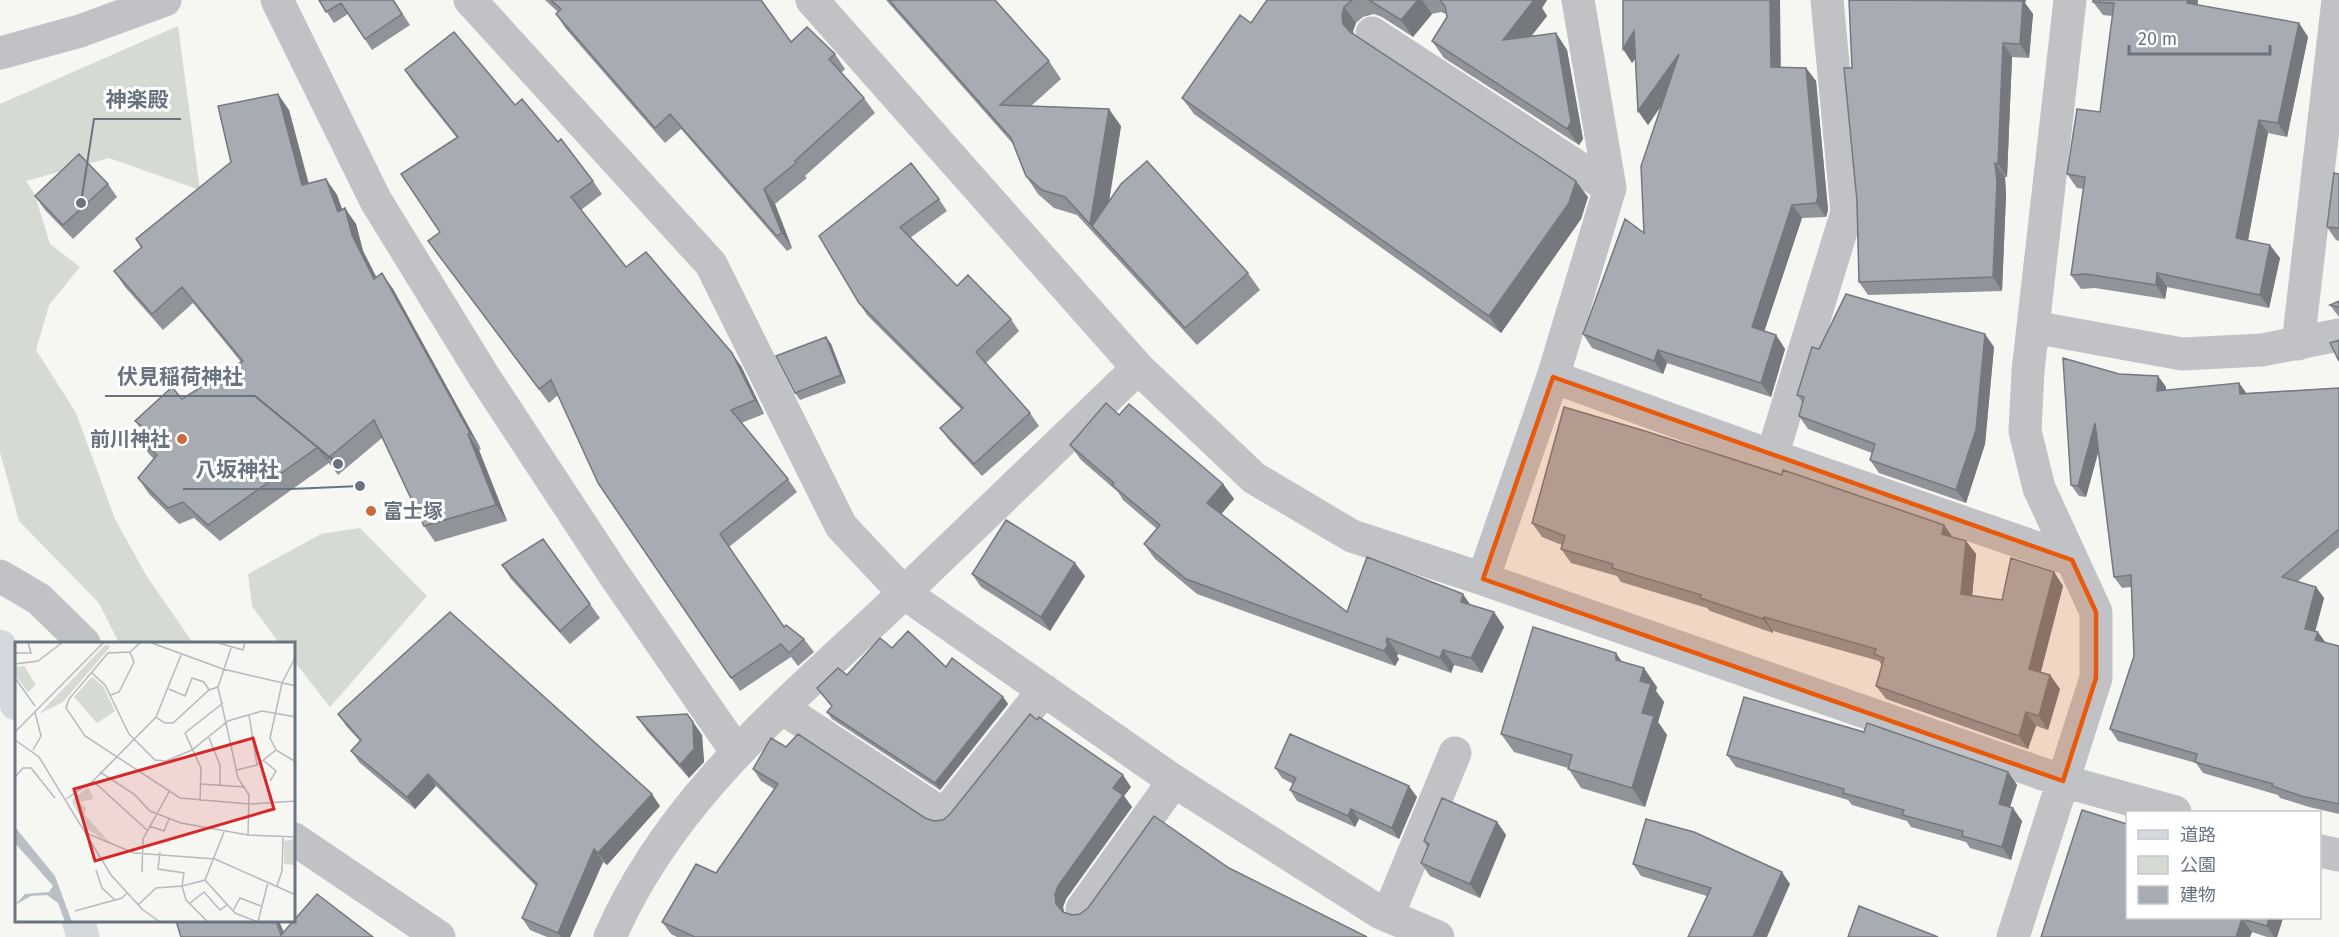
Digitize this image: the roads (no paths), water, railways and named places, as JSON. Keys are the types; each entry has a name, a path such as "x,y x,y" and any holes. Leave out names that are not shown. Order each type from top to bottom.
{"main road":[{"path":"0,646 15,700"},
{"path":"78,922 83,937"}],"street":[{"path":"0,53 80,31 110,10 165,0"},
{"path":"277,0 376,201 483,375 613,573 736,751"},
{"path":"470,0 711,264 841,526 904,593 1174,781 1388,915 1438,937"},
{"path":"812,0 1138,368 1254,478 1352,536 1483,579 2063,781 2168,811"},
{"path":"1483,579 1553,377 1610,188 1578,0"},
{"path":"1772,456 1847,212 1827,0"},
{"path":"2013,937 2096,678 2096,612 2039,488 2025,431 2033,327 2070,0"},
{"path":"2298,344 2338,0"},
{"path":"1371,33 1426,51 1610,188"},
{"path":"2033,327 2182,354 2262,350 2339,335"},
{"path":"610,937 620,915 664,839 736,751 1138,368"},
{"path":"1553,377 2072,560"},
{"path":"0,576 39,599 83,642"},
{"path":"782,708 944,815 1044,690"},
{"path":"1388,915 1455,753"},
{"path":"1082,909 1174,781"},
{"path":"296,840 439,937"},
{"path":"2321,851 2339,855"}],"place":[{"name":"神楽殿","path":"81,203"},
{"name":"前川神社","path":"182,439"},
{"name":"伏見稲荷神社","path":"338,464"},
{"name":"八坂神社","path":"360,486"},
{"name":"富士塚","path":"371,511"}]}
